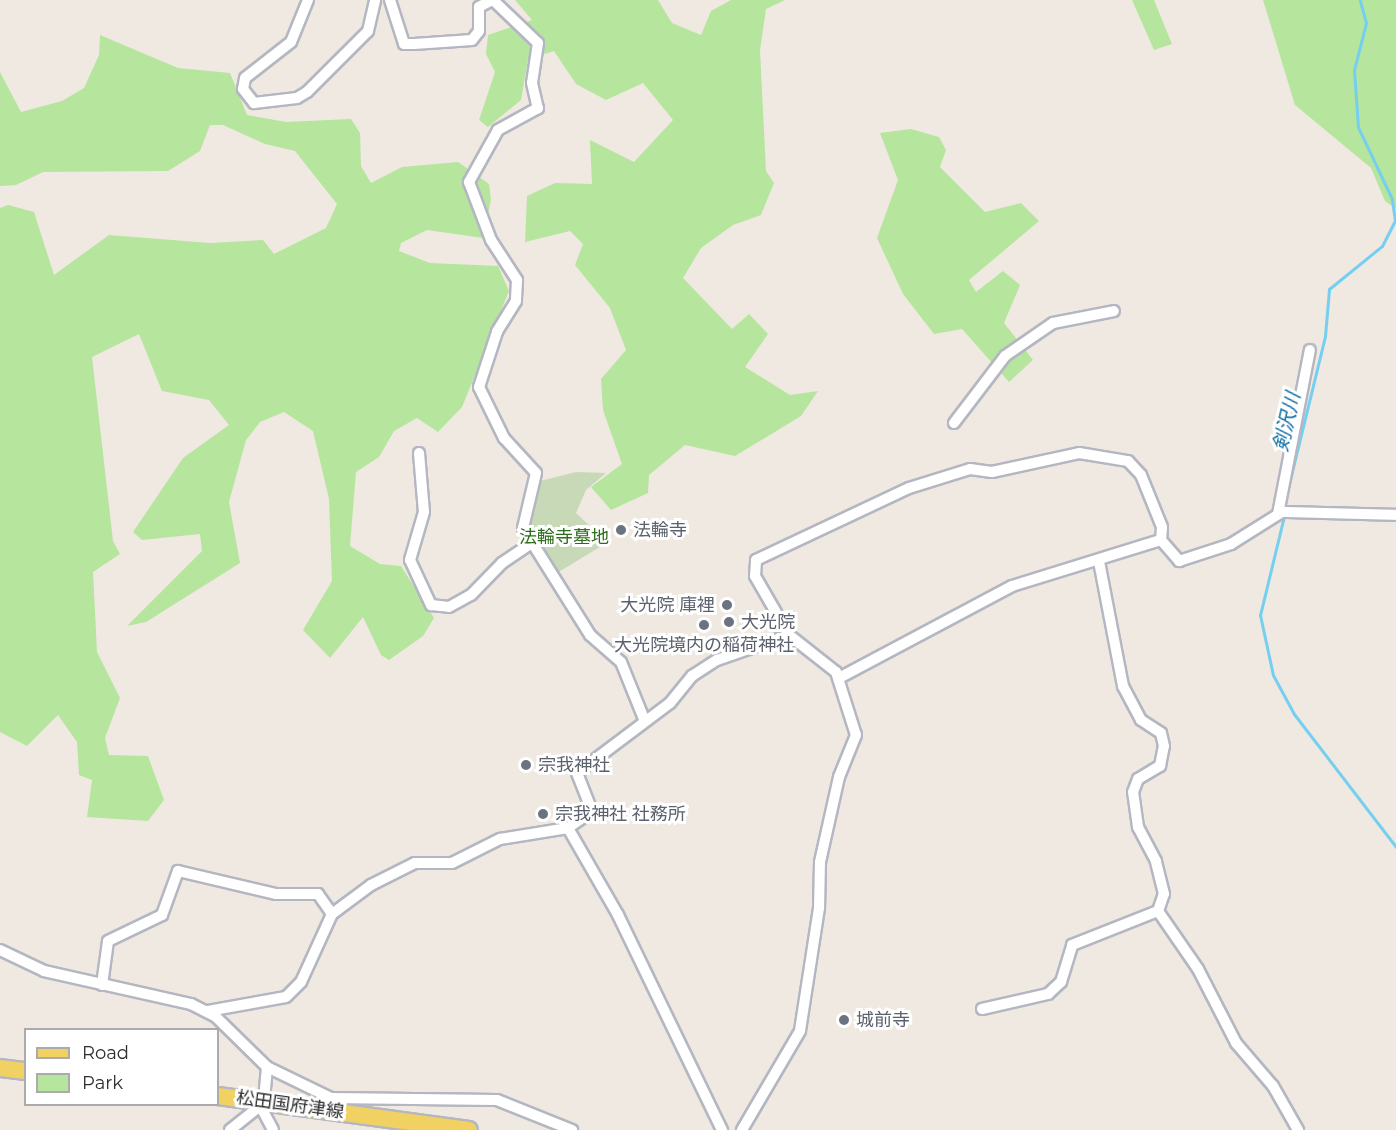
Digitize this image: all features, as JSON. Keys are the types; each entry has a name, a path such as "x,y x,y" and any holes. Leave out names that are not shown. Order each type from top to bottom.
{"main road":[{"path":"0,1068 24,1071"},
{"name":"松田国府津線","path":"219,1096 469,1130"}],"street":[{"path":"308,0 291,42 245,78 243,89 254,103 297,98 307,92 368,30 375,0"},
{"path":"390,0 404,44 472,40 479,31 479,7 492,0 538,43 532,83 538,108 498,130 468,182 491,240 517,280 516,301 498,332 479,387 504,438 536,473 523,528 590,635 621,662 644,719"},
{"path":"954,423 1005,356 1053,323 1114,311"},
{"path":"1283,512 1302,415 1310,350"},
{"path":"419,453 424,512 410,560 431,604 449,607 471,595 502,563 532,543"},
{"path":"742,1130 800,1031 819,908 820,862 839,777 856,735 839,678 789,635 755,576 756,560 909,488 970,469 992,472 1079,453 1128,461 1141,475 1162,527 1161,540 1179,561 1231,544 1283,512 1396,515"},
{"path":"839,678 1012,586 1161,540"},
{"path":"1099,561 1123,686 1141,720 1161,733 1164,746 1160,766 1138,779 1133,792 1138,826 1164,886 1158,911 1198,969 1236,1043 1284,1101 1298,1130"},
{"path":"0,950 23,964 208,1011 286,997 301,982 332,914 354,895 415,863 452,863 500,839 568,828 592,811 577,773 717,660 789,635"},
{"path":"568,828 618,915 722,1130"},
{"path":"102,985 108,940 162,915 178,872 276,894 318,894 332,914"},
{"path":"982,1009 1048,994 1061,982 1072,945 1158,911"},
{"path":"208,1011 267,1067 331,1098 497,1100 572,1130"},
{"path":"267,1067 266,1101 263,1111 273,1130"},
{"path":"230,1130 266,1101"}],"green space":[{"path":"515,0 658,0 672,23 701,35 711,11 731,0 785,0 766,9 760,50 766,171 774,183 761,215 733,225 701,248 683,278 732,329 749,314 768,334 745,367 790,395 818,391 801,416 735,456 685,445 649,475 648,493 611,510 591,487 622,464 603,410 601,379 626,350 610,308 575,265 583,244 570,231 525,242 527,196 555,183 592,184 590,140 634,162 673,120 643,83 606,100 576,84 554,51 528,59 521,100 488,127 479,120 495,72 486,54 488,35 532,20"},
{"path":"1132,0 1154,0 1172,44 1154,50"},
{"path":"1263,0 1396,0 1396,209 1385,201 1371,168 1295,105"},
{"path":"100,35 178,68 230,73 247,115 286,122 351,119 360,133 361,166 371,183 402,167 458,162 489,184 491,200 483,238 427,230 401,243 399,251 430,263 498,266 509,291 462,407 438,432 417,418 394,431 379,457 356,472 350,546 380,564 401,566 434,618 423,636 389,660 381,655 363,617 330,658 303,630 332,581 329,499 313,431 284,412 260,422 246,440 229,502 240,563 146,622 127,626 202,551 200,534 142,540 133,532 183,458 229,425 209,400 162,391 139,334 92,357 113,541 120,554 93,572 97,652 120,698 105,738 109,755 148,756 164,800 148,821 87,817 92,780 79,775 77,742 58,715 27,746 0,732 0,208 8,205 34,212 54,275 109,235 210,243 263,240 274,254 326,228 337,204 295,151 265,144 223,125 210,125 200,151 168,171 43,172 16,185 0,186 0,72 21,112 62,101 84,88 99,55"},
{"path":"911,129 939,137 946,150 940,167 985,212 1021,203 1039,221 969,280 976,292 1003,271 1020,285 1004,323 1033,360 1009,382 962,329 934,334 903,294 877,238 898,180 880,133"},
{"name":"法輪寺墓地","path":"576,472 606,473 586,490 576,513 591,527 601,526 608,542 557,573 526,527 528,513 540,481"}],"waterway":[{"name":"剣沢川","path":"1288,488 1325,336 1329,289 1382,246 1395,221 1392,199 1358,127 1354,70 1366,23 1360,0"},
{"name":"剣沢川","path":"1284,516 1260,615 1273,675 1294,714 1396,847"}],"place":[{"name":"法輪寺","path":"621,530"},
{"name":"大光院 庫裡","path":"727,605"},
{"name":"大光院","path":"729,622"},
{"name":"大光院境内の稲荷神社","path":"704,625"},
{"name":"宗我神社","path":"526,765"},
{"name":"宗我神社 社務所","path":"543,814"},
{"name":"城前寺","path":"844,1020"}]}
